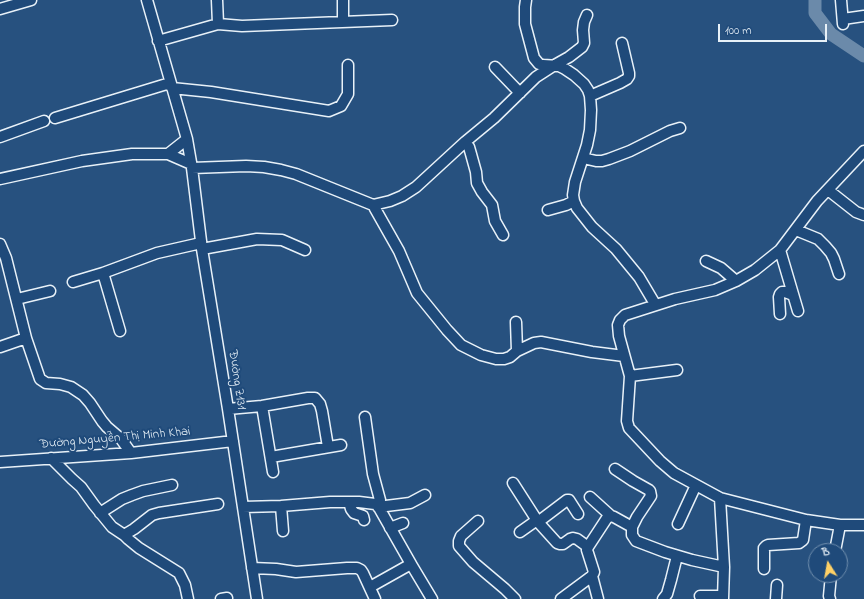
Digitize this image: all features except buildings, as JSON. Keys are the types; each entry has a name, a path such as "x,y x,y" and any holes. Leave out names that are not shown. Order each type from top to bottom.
{"street":[{"path":"0,9 31,0"},
{"name":"Đường Z131","path":"146,0 187,139 201,246 257,599"},
{"path":"217,0 218,24"},
{"path":"343,0 343,22"},
{"path":"526,0 525,24 534,58 539,64 559,66 574,75 584,84 590,96 591,110 588,145 574,182 574,201 577,208 592,227 616,249 639,277 656,304"},
{"path":"841,0 843,22 864,16"},
{"path":"0,179 82,161 132,154 168,154 191,166 246,166 282,170 296,174 373,205 390,201 402,196 416,187 465,142 494,118 536,77 584,46 584,22 587,15"},
{"path":"158,41 218,24 242,26 392,20"},
{"path":"590,96 620,83 629,76 622,43"},
{"path":"55,118 171,86 329,111 341,106 348,94 348,65"},
{"path":"495,67 520,93"},
{"path":"0,137 44,122"},
{"path":"583,158 596,161 609,159 630,151 670,131 680,128"},
{"path":"168,154 187,139"},
{"path":"465,142 469,147 476,172 477,183 492,205 496,221 503,235"},
{"path":"864,151 817,201 780,250 755,270 736,281 715,290 656,304 625,315 620,320 618,325 624,356 630,376 626,421 629,428 669,469 720,498 806,520 840,525 864,524"},
{"path":"828,190 856,212 864,215"},
{"path":"548,210 574,201"},
{"path":"373,205 399,251 417,293 461,345 496,359 510,357 517,351 534,343 541,342 592,352 624,356"},
{"path":"796,230 818,239 825,246 831,253 839,274"},
{"path":"73,282 103,273 157,253 201,246 257,239 282,240 304,250"},
{"path":"0,244 6,258 26,338 40,379 46,383 60,384 71,387 83,395 102,421 121,439 131,453"},
{"path":"780,250 798,311"},
{"path":"706,261 721,268 736,281"},
{"path":"103,273 120,331"},
{"path":"17,299 50,291"},
{"path":"780,314 780,294 785,292 793,295"},
{"path":"516,322 517,351"},
{"path":"0,347 26,338"},
{"path":"630,376 677,370"},
{"path":"228,409 262,406 315,398 320,404 322,411 328,447"},
{"path":"262,406 273,472"},
{"path":"365,417 372,474 380,500 378,506 432,599"},
{"name":"Đường Nguyễn Thị Minh Khai","path":"1,460 131,453 233,441"},
{"path":"271,457 341,445"},
{"path":"51,458 81,487 112,527 139,548 179,573 185,585 188,599"},
{"path":"615,469 633,482 650,491 651,496 632,527 632,535 636,541 677,556 724,567"},
{"path":"513,483 538,521 556,543 563,544 573,538 577,539 588,547"},
{"path":"100,513 122,499 132,495 143,491 172,485"},
{"path":"678,524 696,485"},
{"path":"243,508 330,502 371,503 378,506 410,503 425,495"},
{"path":"590,497 611,516 614,516 632,527"},
{"path":"700,596 723,598 724,567 720,498"},
{"path":"520,532 567,500 569,500 578,514"},
{"path":"349,502 354,513 364,516 364,520"},
{"path":"124,535 152,515 158,513 218,504"},
{"path":"281,506 284,531"},
{"path":"598,599 592,576 594,572 587,550 604,521 611,516"},
{"path":"764,569 764,548 768,545 799,543 803,540 806,520"},
{"path":"478,522 462,536 459,541 459,546 473,562 501,585 515,599"},
{"path":"390,528 403,524"},
{"path":"837,543 840,525"},
{"path":"663,599 667,594 677,556"},
{"path":"370,587 411,564"},
{"path":"252,568 296,572 357,568 363,573 375,599"},
{"path":"560,599 592,576"},
{"path":"830,583 830,599"},
{"path":"776,599 777,585"}],"waterway":[{"path":"815,0 815,13 831,34 864,56"}]}
